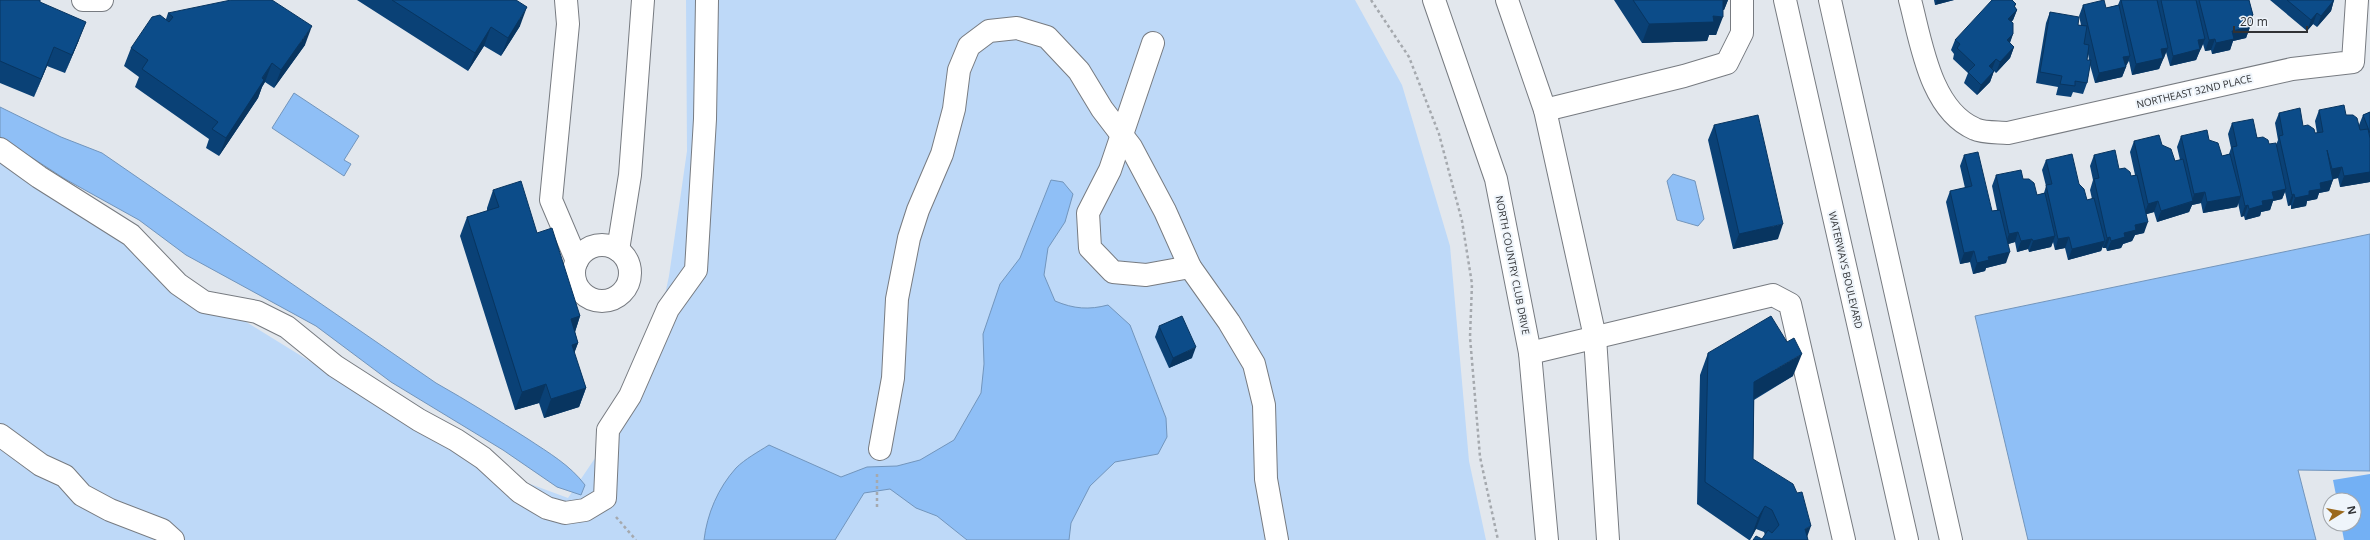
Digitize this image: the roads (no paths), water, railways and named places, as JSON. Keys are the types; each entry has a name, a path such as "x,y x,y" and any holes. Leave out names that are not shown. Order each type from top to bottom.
{"street":[{"path":"83,0 102,0"},
{"path":"566,0 568,24 551,200 577,261"},
{"path":"618,250 630,175 643,0"},
{"path":"0,149 39,177 131,235 178,284 204,302 256,312 286,328 334,366 419,420 456,440 478,455 520,492 547,508 565,513 585,510 605,498 608,430 630,396 668,309 696,270 705,119 707,0"},
{"name":"NORTH COUNTRY CLUB DRIVE","path":"1434,0 1496,179 1530,353 1547,540"},
{"path":"1507,0 1545,110 1595,337 1608,540"},
{"path":"1545,110 1684,76 1727,63 1742,33 1742,0"},
{"name":"WATERWAYS BOULEVARD","path":"1785,0 1907,540"},
{"path":"1830,0 1951,540"},
{"name":"NORTHEAST 32ND PLACE","path":"1910,0 1930,74 1949,110 1975,130 2008,133 2292,69 2353,62 2357,0"},
{"path":"880,449 893,378 897,299 909,238 918,210 942,154 954,109 959,70 968,46 989,31 1017,28 1047,37 1079,71 1102,109 1131,146 1165,211 1190,267 1229,322 1254,364 1264,406 1266,479 1277,540"},
{"path":"1153,43 1110,170 1088,213 1090,248 1113,272 1146,275 1190,267"},
{"path":"600,244 618,250 628,266 629,274 623,291 608,300 590,298 582,293 574,277 577,261 583,252 600,244"},
{"path":"1530,353 1773,295 1790,304 1844,540"},
{"path":"0,435 41,465 64,476 82,495 110,510 162,530 173,540"}]}
